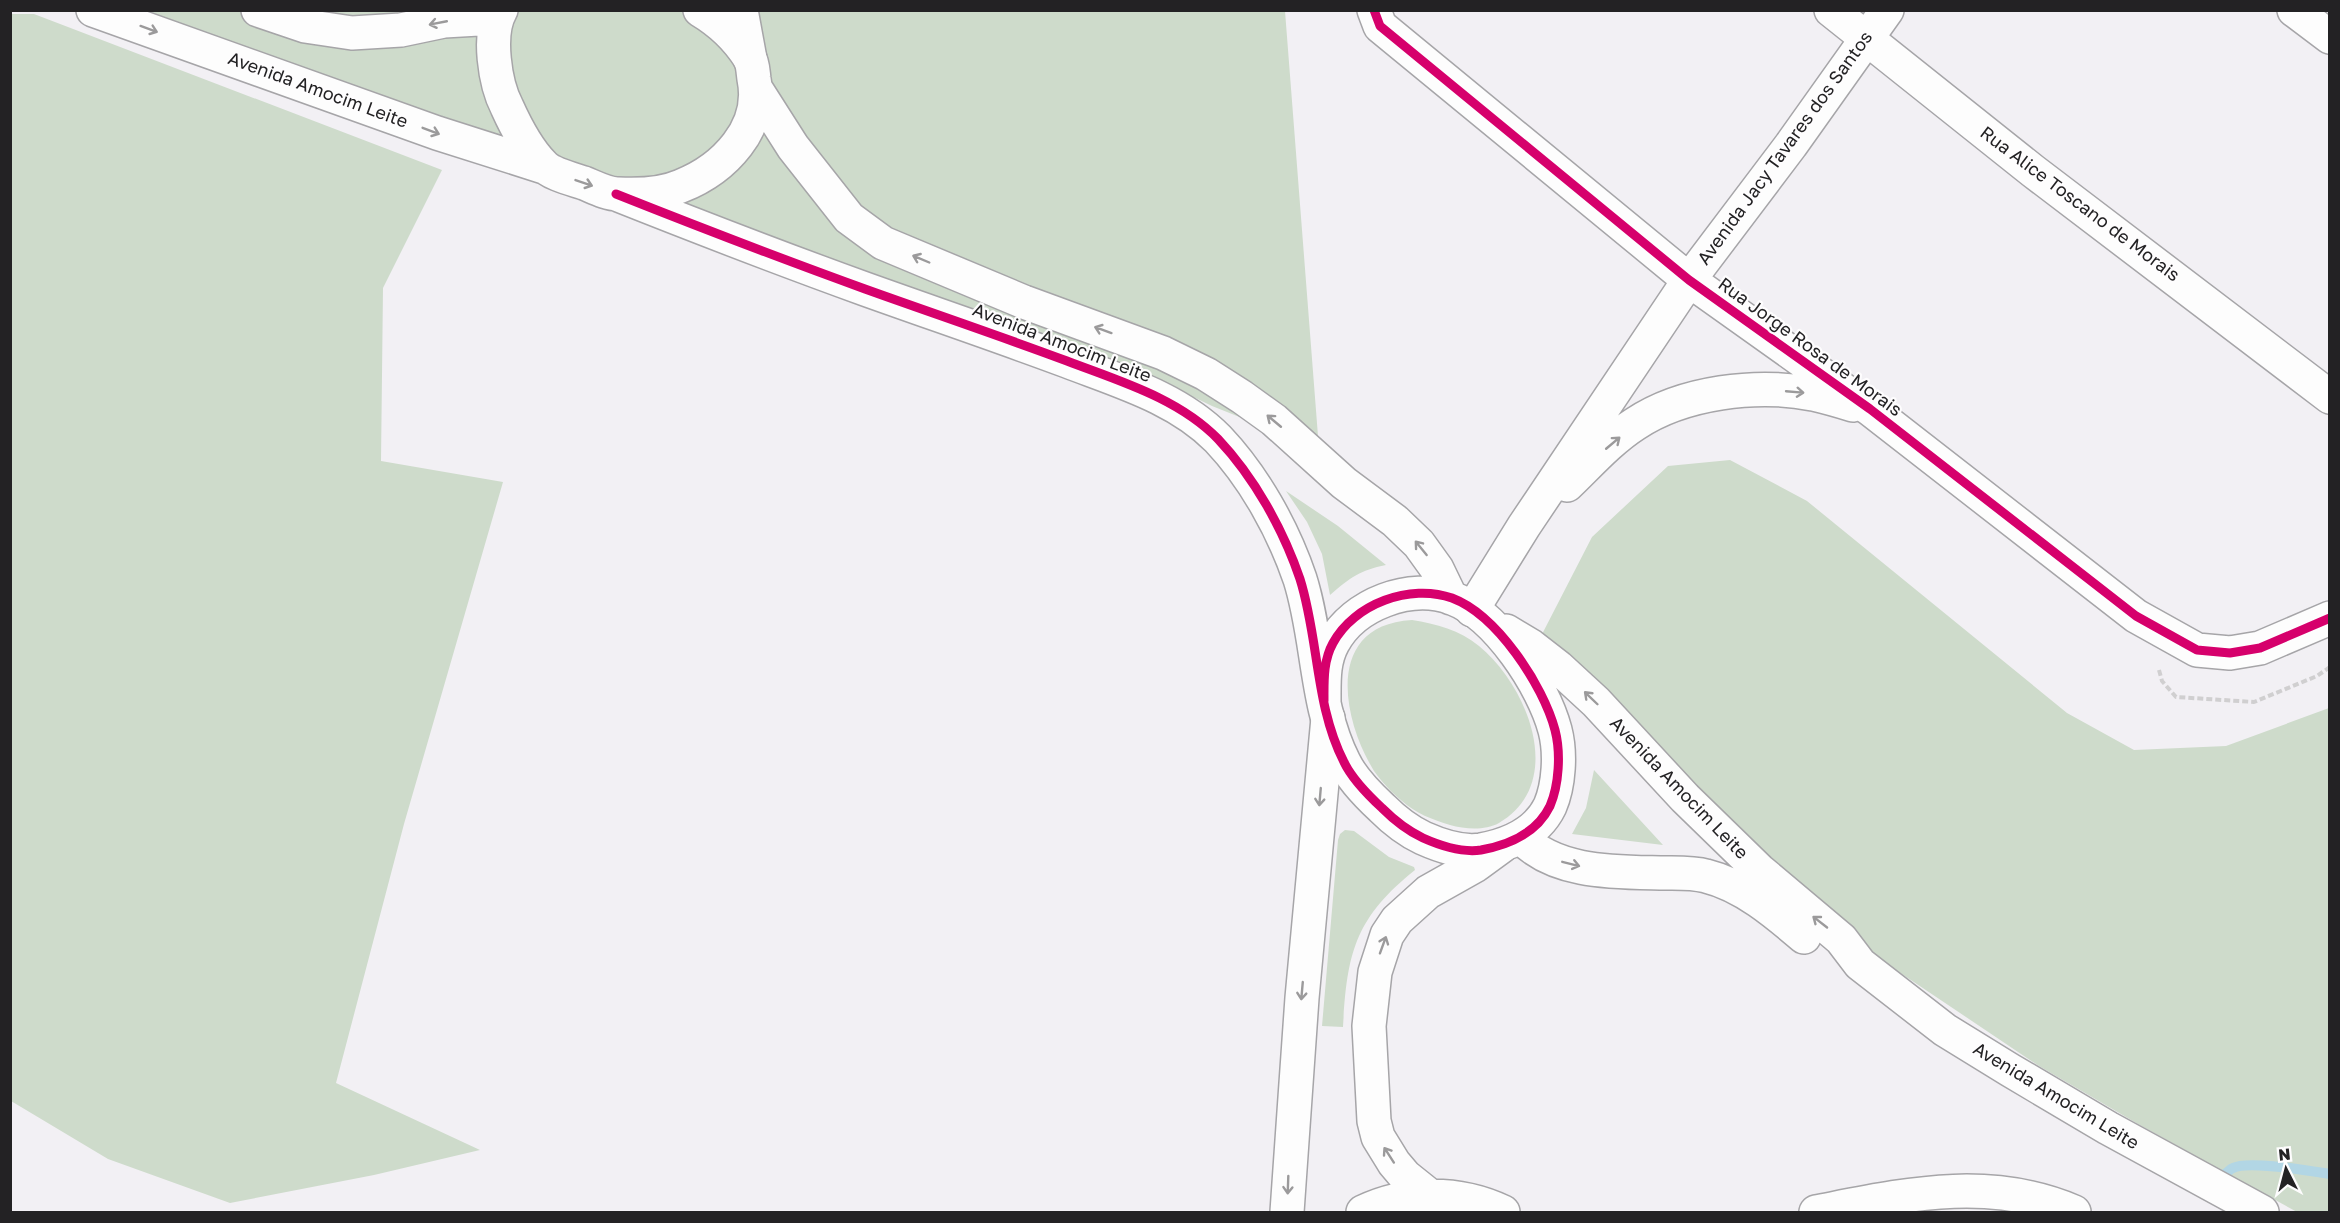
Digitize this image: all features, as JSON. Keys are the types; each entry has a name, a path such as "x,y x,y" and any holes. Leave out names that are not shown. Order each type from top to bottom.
{"street":[{"name":"Avenida Amocim Leite","path":"93,10 437,133 544,167 863,288 1074,364 1155,396 1191,414 1219,440 1241,468 1267,507 1285,543 1300,581 1311,624 1326,709 1345,765 1370,798 1404,830 1442,846 1471,852 1512,841 1537,824 1547,812 1556,791 1558,756 1556,732 1541,695 1513,650 1471,610 1419,544 1274,420 1206,374 1163,353 1024,302 883,243 849,218 818,182 793,147 753,74 720,22 700,10"},
{"path":"258,10 283,20 333,20 352,33 401,30 444,21 498,14 494,66 504,101 518,131 544,167"},
{"path":"741,10 753,74"},
{"name":"Rua Jorge Rosa de Morais","path":"1374,10 1380,26 1689,280 1870,409 2085,578 2152,625 2197,650 2230,653 2260,648 2330,618"},
{"name":"Rua Alice Toscano de Morais","path":"1831,10 2033,171 2330,396"},
{"name":"Avenida Jacy Tavares dos Santos","path":"1471,610 1524,526 1689,280 1791,145 1887,10"},
{"path":"2294,10 2330,37"},
{"name":"Avenida Amocim Leite","path":"616,194 654,192 680,187 709,172 731,153 745,135 754,112 753,74"},
{"name":"Avenida Jacy Tavares dos Santos","path":"1524,526 1596,457 1635,424 1678,402 1716,393 1766,390 1811,394 1870,409"},
{"name":"Avenida Amocim Leite","path":"1326,709 1324,667 1332,644 1349,620 1382,600 1414,593 1471,610 1517,636 1558,667 1596,702 1642,754 1759,870 1841,939 1860,964 1946,1030 2108,1128 2262,1212"},
{"path":"1287,1212 1326,709"},
{"name":"Avenida Amocim Leite","path":"1512,841 1557,861 1584,867 1705,876 1726,883 1770,909 1812,944 1834,958 1860,964"},
{"path":"1430,1196 1394,1164 1378,1137 1374,1121 1369,1026 1375,972 1387,934 1397,920 1428,892 1476,866 1512,841"},
{"path":"1816,1212 1896,1196 1957,1190 2019,1194 2074,1212"},
{"path":"1363,1212 1401,1199 1430,1196 1474,1202 1503,1212"}],"green space":[{"path":"142,11 1285,11 1319,449 1212,406 1152,377 765,234"},
{"path":"11,14 34,14 442,170 383,288 381,461 503,482 404,824 336,1083 480,1150 374,1175 230,1203 108,1159 11,1101"},
{"path":"1730,460 1807,501 2067,713 2134,750 2226,746 2329,708 2329,1212 2297,1212 2138,1124 2039,1066 1808,911 1538,642 1592,537 1668,466"},
{"path":"1286,491 1338,526 1386,565 1369,569 1330,595 1322,554 1307,522"},
{"path":"1412,620 1447,628 1472,640 1497,663 1525,709 1533,734 1535,760 1531,784 1520,806 1493,826 1462,828 1418,813 1383,783 1363,749 1354,725 1349,701 1348,677 1353,656 1365,638 1384,626"},
{"path":"1594,770 1663,845 1572,834 1586,808"},
{"path":"1345,830 1354,831 1389,857 1414,867 1415,870 1379,904 1358,939 1348,978 1343,1027 1322,1026 1338,840 1340,834"}],"waterway":[{"path":"2225,1174 2233,1168 2252,1165 2330,1174"}],"cycle path":[{"path":"1374,10 1380,26 1689,280 1870,409 2136,616 2197,650 2230,653 2260,648 2330,618"},
{"path":"616,194 865,289 1107,376 1147,392 1185,412 1218,439 1244,470 1285,541 1300,579 1306,602 1322,695 1335,741 1347,768 1366,792 1411,832 1437,844 1466,851 1491,848 1521,836 1538,824 1550,806 1557,779 1558,749 1549,712 1529,673 1501,635 1485,619 1452,598 1436,594 1401,595 1385,600 1355,617 1342,629 1327,657 1324,701"}]}
